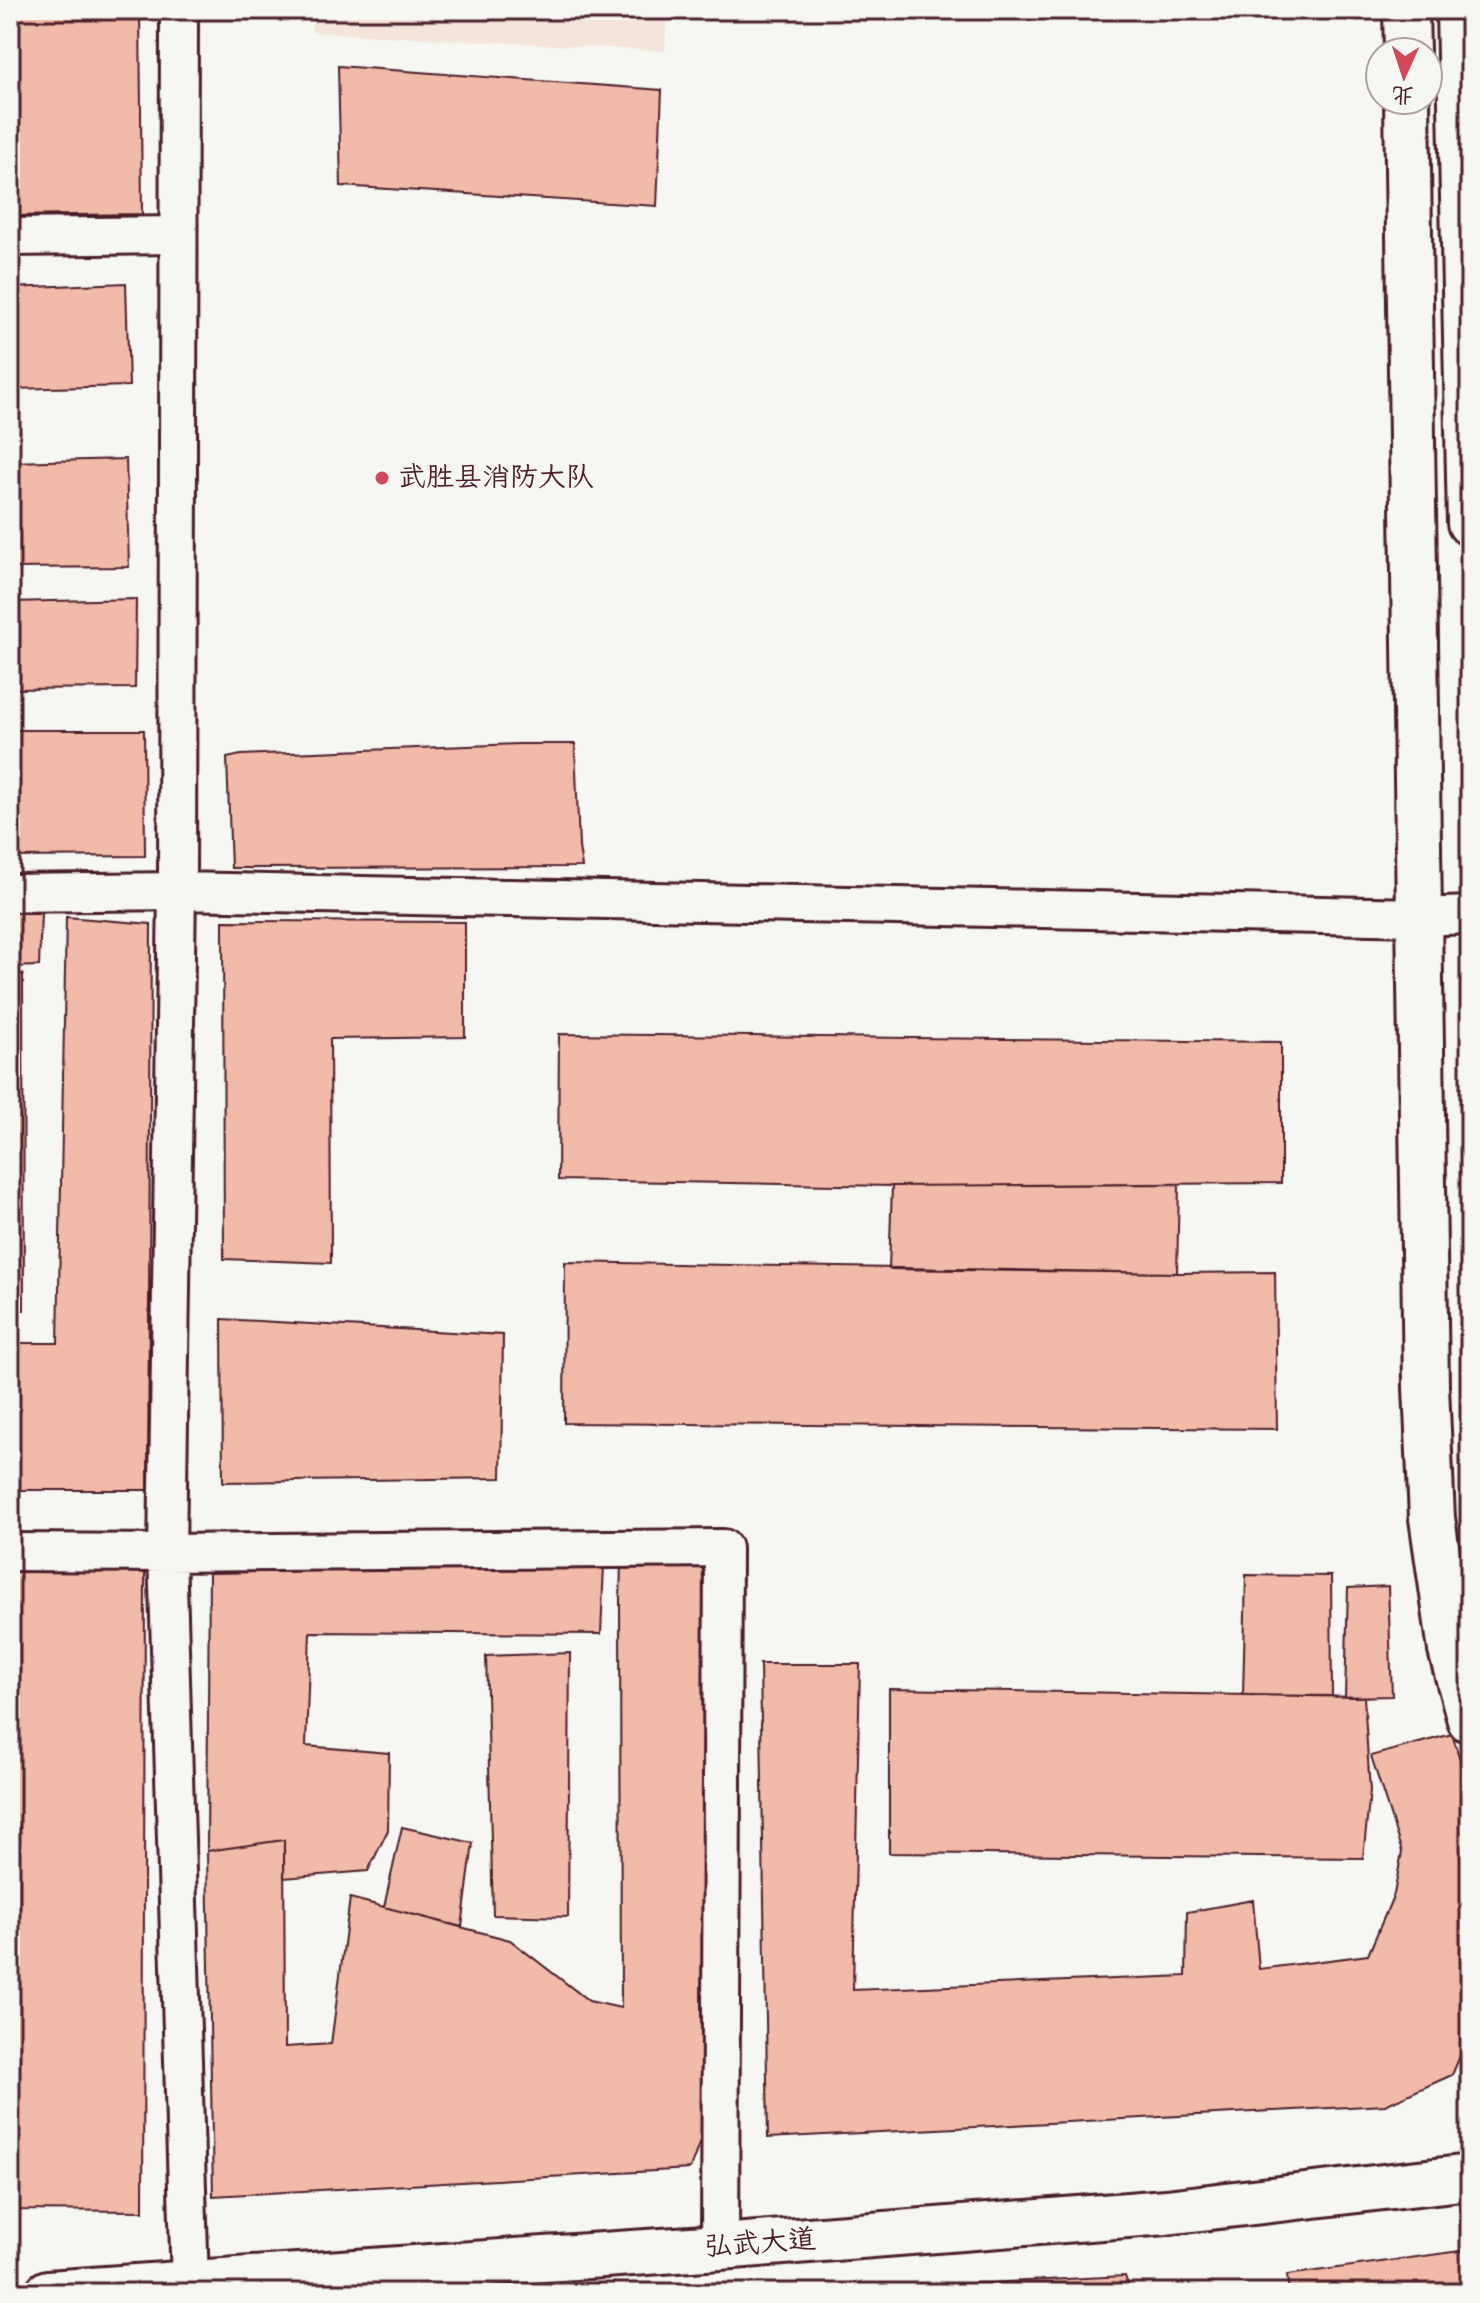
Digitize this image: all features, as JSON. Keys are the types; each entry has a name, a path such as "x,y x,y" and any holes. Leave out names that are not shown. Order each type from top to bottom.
{"main road":[{"path":"1406,10 1407,36"},
{"path":"1459,10 1470,523"},
{"path":"1407,116 1426,1387 1432,1518 1451,1650 1470,1720"},
{"name":"弘武大道","path":"48,2293 720,2247 1166,2212 1470,2177"}],"street":[{"path":"179,10 177,891 167,1553 190,2284"},
{"path":"10,237 177,235"},
{"path":"10,893 177,891 1420,917 1470,915"},
{"path":"10,1552 723,1548 720,2247"}],"shaded area":[{"path":"312,10 667,10 665,51 312,32"}],"building":[{"path":"10,10 140,10 142,214 10,216"},
{"path":"338,66 662,90 657,206 341,186"},
{"path":"126,283 129,386 10,389 10,288"},
{"path":"126,459 129,567 10,568 10,462"},
{"path":"136,599 135,688 10,689 10,602"},
{"path":"10,730 144,730 145,856 10,857"},
{"path":"575,744 582,867 231,868 227,758"},
{"path":"10,913 41,913 39,966 10,967"},
{"path":"66,917 151,924 148,1490 10,1490 10,1343 58,1343"},
{"path":"223,921 465,922 465,1037 330,1039 331,1263 224,1259"},
{"path":"10,974 23,974 24,1310 10,1310"},
{"path":"559,1034 1281,1042 1281,1183 892,1186 558,1180"},
{"path":"1179,1184 1177,1273 889,1269 892,1186"},
{"path":"565,1262 1275,1272 1277,1429 564,1423"},
{"path":"222,1319 503,1335 501,1478 223,1482"},
{"path":"621,1563 706,1565 706,2124 690,2169 213,2196 207,1851 284,1840 285,2047 331,2044 350,1898 510,1940 589,2001 621,2008"},
{"path":"604,1565 601,1634 310,1632 306,1746 389,1753 388,1830 368,1871 284,1878 284,1840 207,1851 209,1573"},
{"path":"10,1569 145,1570 143,2211 10,2210"},
{"path":"1246,1575 1331,1576 1332,1696 1243,1695"},
{"path":"1388,1586 1392,1696 1345,1697 1348,1588"},
{"path":"570,1653 568,1917 493,1915 486,1656"},
{"path":"760,1664 860,1664 853,1990 1186,1976 1187,1912 1253,1900 1259,1969 1368,1955 1394,1894 1402,1852 1371,1756 1452,1734 1470,1791 1470,2033 1452,2075 1385,2105 768,2138"},
{"path":"889,1689 1364,1697 1370,1791 1363,1858 889,1853"},
{"path":"402,1827 473,1843 462,1927 384,1907"},
{"path":"1470,2250 1470,2293 1289,2293 1287,2275"},
{"path":"1125,2276 1131,2293 833,2293 890,2288"}],"place":[{"name":"武胜县消防大队","path":"382,478"}]}
